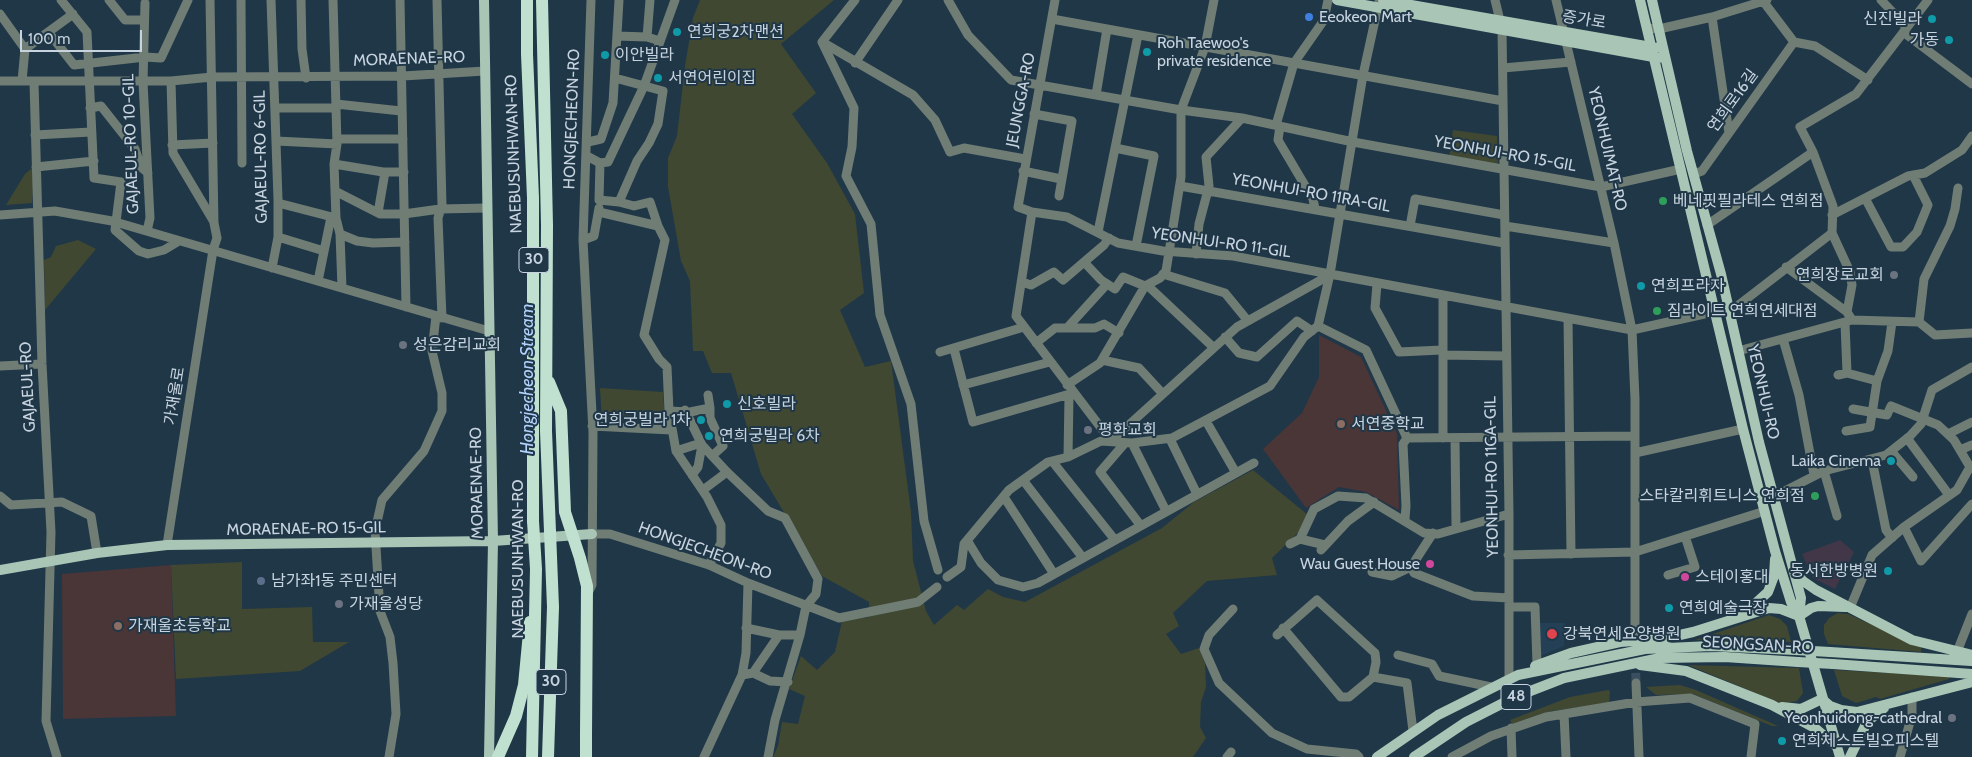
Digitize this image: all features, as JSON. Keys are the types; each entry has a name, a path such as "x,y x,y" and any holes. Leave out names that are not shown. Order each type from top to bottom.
{"highway":[{"name":"NAEBUSUNHWAN-RO","path":"527,0 526,54 533,198 533,521 536,569 532,757"},
{"name":"NAEBUSUNHWAN-RO","path":"542,0 546,168 546,376 553,607 548,757"},
{"path":"546,376 561,412 565,512 587,586 586,757"},
{"path":"498,757 516,716 524,685 536,569"}],"main road":[{"name":"MORAENAE-RO","path":"484,0 493,541 490,757"},
{"path":"1337,0 1380,2 1664,54"},
{"name":"YEONHUI-RO","path":"1640,0 1717,313 1743,429 1775,551 1791,602 1800,616 1822,699 1839,752"},
{"name":"YEONHUI-RO","path":"1652,0 1773,497 1801,598 1800,616"},
{"name":"MORAENAE-RO 15-GIL","path":"0,570 98,553 166,545 493,541 592,534"},
{"path":"1737,619 1768,592 1774,576 1775,551"},
{"path":"1792,569 1803,581 1912,640 1972,656"},
{"path":"1513,676 1537,664 1571,653 1620,642 1662,639 1693,632 1769,608 1781,608 1800,616 1811,608 1825,605 1850,608"},
{"name":"SEONGSAN-RO","path":"1377,757 1413,731 1513,676 1645,650 1711,646 1972,661"},
{"name":"SEONGSAN-RO","path":"1414,757 1466,722 1515,697 1564,678 1660,658 1725,657 1972,674"},
{"path":"1629,664 1686,671 1772,705 1815,728 1839,752"},
{"path":"1772,705 1787,709 1801,708 1822,699 1830,706 1849,712 1870,710 1972,682"},
{"path":"1850,757 1867,722 1893,703"}],"street":[{"path":"61,0 87,32 87,64 94,178 121,182 115,230 139,251 148,254 164,250 179,240"},
{"path":"109,0 124,20 144,20"},
{"path":"145,57 160,58 188,0"},
{"name":"가재울로","path":"166,545 213,250 217,238 214,223 210,0"},
{"name":"GAJAEUL-RO 6-GIL","path":"242,0 242,163"},
{"name":"GAJAEUL-RO 6-GIL","path":"271,0 278,203 278,237 272,268"},
{"path":"301,0 302,49 306,78"},
{"path":"318,281 333,217 335,191 334,164 337,141 333,0"},
{"name":"MORAENAE-RO","path":"400,0 400,57 403,76 401,111 406,307"},
{"path":"389,757 396,714 390,637 380,611 376,524 382,500 424,451 442,411 442,393 432,351 439,317 438,218 442,204 437,0"},
{"name":"HONGJECHEON-RO","path":"590,757 592,426 583,240 588,142 591,0"},
{"path":"588,142 601,139 613,103 619,0"},
{"path":"647,37 650,0"},
{"path":"586,156 600,163 608,162 644,86 675,0"},
{"path":"822,42 855,0"},
{"path":"854,63 898,0"},
{"name":"YEONHUI-RO 15-GIL","path":"948,0 968,34 1012,80 1181,110 1242,118 1353,142 1601,187 1680,168"},
{"name":"JEUNGGA-RO","path":"1018,207 1055,0"},
{"path":"1067,385 1102,360 1146,286 1166,271 1180,186 1181,110 1205,47 1214,0"},
{"path":"1315,209 1313,199 1278,140 1278,126 1294,63 1324,20 1328,0"},
{"path":"1495,0 1501,24 1503,68 1505,308"},
{"name":"YEONHUIMAT-RO","path":"1556,0 1614,243 1632,330 1635,436 1635,634"},
{"path":"1880,0 1903,23 1906,32 1972,84"},
{"path":"1877,381 1843,374 1852,285 1850,272 1832,234 1833,206 1828,190 1813,152 1800,127 1856,94 1906,32 1928,0"},
{"name":"GAJAEUL-RO 10-GIL","path":"145,1 143,82 150,218 146,231"},
{"path":"1648,28 1659,29 1712,17 1749,3 1765,1 1794,42 1815,46 1868,80"},
{"path":"946,577 961,568 962,548 967,540 1004,497 1023,480 1052,461 1068,457 1101,441 1129,443 1170,439 1206,421 1270,386 1304,338 1315,328 1330,274 1363,75 1380,2"},
{"path":"0,14 25,50 22,81"},
{"path":"25,50 73,14"},
{"path":"1712,17 1729,133"},
{"path":"1052,19 1503,101"},
{"path":"1096,95 1107,29"},
{"path":"49,33 74,65 87,64"},
{"path":"1098,232 1138,35"},
{"path":"617,36 647,37 660,41"},
{"path":"822,42 854,63 913,95 935,120 950,152 964,148 1026,159"},
{"path":"822,42 854,108 852,147 846,176 871,224 880,315 912,404 924,520 938,570"},
{"name":"연희로16길","path":"1694,174 1702,171 1794,42"},
{"name":"GAJAEUL-RO 10-GIL","path":"87,64 145,57"},
{"path":"1503,68 1571,62"},
{"name":"MORAENAE-RO","path":"274,76 306,78 403,76 485,71"},
{"name":"GAJAEUL-RO 6-GIL","path":"0,82 88,80 143,82 212,77 274,76"},
{"path":"615,78 662,91 658,124 649,143 637,161 619,202"},
{"path":"171,81 172,153 214,223"},
{"name":"GAJAEUL-RO","path":"34,82 42,364 51,532 46,721 57,757"},
{"path":"90,108 102,106 135,149 141,167 148,173"},
{"path":"275,108 336,106 401,111"},
{"path":"1034,114 1072,120 1058,196"},
{"path":"1207,190 1206,157 1242,118"},
{"path":"35,134 91,132"},
{"path":"1832,215 1913,175 1925,173 1962,150 1972,136"},
{"path":"276,141 403,139"},
{"path":"172,145 213,143"},
{"path":"1114,148 1154,156 1136,246"},
{"path":"1707,225 1813,152"},
{"path":"36,167 94,162"},
{"name":"HONGJECHEON-RO","path":"583,240 594,236 599,212 600,163"},
{"path":"334,164 385,172 404,172"},
{"path":"1024,171 1061,179"},
{"path":"378,213 385,172"},
{"path":"1865,198 1891,247 1903,247 1917,232 1928,205 1913,175"},
{"name":"YEONHUI-RO 11RA-GIL","path":"1180,186 1504,243"},
{"path":"1918,322 1924,279 1950,226 1958,188"},
{"name":"YEONHUI-RO 11RA-GIL","path":"1196,254 1199,224 1207,190"},
{"path":"335,191 378,213 404,214 440,209 487,208"},
{"name":"YEONHUI-RO 11RA-GIL","path":"1410,226 1415,199 1504,215"},
{"name":"HONGJECHEON-RO","path":"599,200 634,206 650,202 658,226"},
{"path":"278,203 333,217"},
{"name":"YEONHUI-RO 11-GIL","path":"1018,207 1032,212 1067,217 1118,243 1168,252 1233,256 1505,308 1632,330 1717,313 1736,307 1786,267 1832,234"},
{"path":"0,215 55,211 116,222 489,332"},
{"path":"599,212 658,226 665,240 644,335 659,359 667,367 671,430 676,450 703,490 721,525 721,543 709,565"},
{"path":"1032,212 1016,316 1067,385 1071,395 1111,441"},
{"path":"333,217 340,234 342,288"},
{"path":"1505,226 1614,243"},
{"path":"340,234 357,241 374,243 405,242"},
{"name":"GAJAEUL-RO 6-GIL","path":"278,237 324,251"},
{"path":"1022,282 1031,286 1054,272 1062,280 1104,245 1109,238"},
{"path":"1084,262 1115,290 1124,277 1146,286 1213,347"},
{"path":"1786,267 1848,319"},
{"path":"1163,274 1225,293 1248,320"},
{"path":"1111,441 1225,337 1248,320 1330,274"},
{"path":"1067,328 1107,284"},
{"path":"1377,284 1374,308 1399,352 1442,352 1506,356"},
{"path":"1443,295 1443,438"},
{"name":"YEONHUI-RO 11GA-GIL","path":"1505,308 1509,602 1513,676"},
{"path":"1568,318 1571,554"},
{"path":"1738,351 1848,319 1918,322 1935,336 1972,333"},
{"path":"1225,337 1239,353 1257,357 1297,321 1366,350 1407,438"},
{"path":"1846,431 1870,427 1877,381 1888,351 1892,322"},
{"path":"1036,343 1055,328 1095,328 1104,324 1119,332"},
{"path":"940,352 1024,327"},
{"path":"1784,339 1799,394 1814,475"},
{"path":"954,348 973,422 1071,395"},
{"path":"1102,360 1139,368 1163,394"},
{"path":"963,385 1050,362"},
{"path":"0,366 42,364"},
{"path":"1773,497 1824,471 1872,460 1891,451 1907,438 1924,418 1932,390 1972,367"},
{"path":"708,395 710,418 723,446 712,456"},
{"path":"1068,457 1071,395"},
{"path":"1850,608 1854,594 1872,555 1904,527 1957,490 1971,467 1948,434 1938,425 1924,418 1890,406 1887,414 1853,409"},
{"path":"669,411 710,408"},
{"path":"685,410 701,444 726,472 768,511 785,518 818,579 816,594 806,606 788,682 775,720 768,757"},
{"path":"1206,421 1236,473"},
{"path":"1948,434 1972,422"},
{"path":"592,426 671,430"},
{"name":"YEONHUI-RO","path":"1635,453 1743,429"},
{"path":"1407,438 1635,436"},
{"path":"1404,519 1406,506 1403,444 1407,438"},
{"path":"1455,438 1456,528"},
{"path":"1907,438 1949,495"},
{"path":"1170,439 1197,494"},
{"path":"1129,443 1166,512"},
{"path":"1129,443 1100,472 1140,526"},
{"path":"676,450 701,444"},
{"path":"692,475 698,467 701,444"},
{"path":"1960,450 1972,445"},
{"path":"1891,451 1913,477"},
{"path":"1872,460 1886,530 1892,538"},
{"path":"1052,461 1115,540"},
{"path":"967,540 981,563 998,580 1023,587 1038,583 1254,463"},
{"path":"1824,471 1836,516"},
{"path":"703,490 726,472"},
{"path":"1023,480 1083,558"},
{"path":"0,496 11,505 62,502 91,516 98,553"},
{"path":"1290,544 1300,539 1314,510 1338,496 1366,498 1424,532 1433,533 1509,514"},
{"path":"1004,497 1054,574"},
{"path":"1300,539 1323,547 1348,521 1374,502"},
{"path":"1904,527 1921,561 1972,504"},
{"path":"1508,555 1635,552 1766,511"},
{"path":"1372,572 1392,576 1411,567 1433,533"},
{"name":"HONGJECHEON-RO","path":"592,534 610,534 709,565 748,583 839,618 918,602 937,587"},
{"path":"1668,575 1698,566 1685,536"},
{"path":"1411,567 1414,573 1473,596 1535,607 1537,664"},
{"path":"704,757 742,675 746,653 748,583"},
{"name":"HONGJECHEON-RO","path":"580,757 582,609 592,585"},
{"path":"1373,677 1376,662 1374,653 1317,600 1280,631 1341,696 1349,697 1373,677 1407,683 1413,731"},
{"path":"1233,609 1209,635 1204,649 1219,683 1272,733 1307,749 1356,754 1359,757"},
{"path":"1957,652 1972,614"},
{"path":"746,628 779,635 800,635"},
{"path":"753,673 779,635"},
{"path":"1402,656 1432,664 1439,676 1491,687"},
{"path":"742,675 753,673 770,681 788,682"},
{"path":"1636,683 1639,757"},
{"path":"1900,757 1912,715 1912,697"},
{"path":"1452,757 1491,736 1512,728 1564,714 1636,702 1690,698 1755,724 1751,757"},
{"path":"1564,714 1566,757"},
{"path":"1512,728 1512,757"}],"shaded area":[{"name":"서연중학교","path":"1319,335 1361,357 1397,434 1399,510 1366,492 1339,487 1306,508 1263,449 1302,413 1319,377"},
{"path":"1840,540 1854,552 1835,589 1813,578 1802,554"},
{"name":"가재울초등학교","path":"171,565 176,716 63,719 62,574"},
{"name":"강북연세요양병원","path":"1540,623 1565,623 1564,646 1538,657"}],"green space":[{"path":"700,0 834,0 781,44 816,93 792,114 827,163 855,214 864,293 840,310 865,367 891,361 911,512 913,561 926,611 934,625 957,605 964,610 988,589 1003,597 1025,602 1162,528 1194,502 1253,470 1308,515 1303,528 1272,558 1277,575 1207,581 1173,613 1179,626 1166,634 1181,654 1199,648 1205,663 1206,687 1201,702 1200,727 1206,738 1193,757 773,757 778,746 782,722 798,724 805,696 789,689 801,656 817,670 835,652 842,621 869,617 869,602 822,576 761,474 731,373 712,373 703,351 693,351 690,281 681,261 668,187 668,158 677,136 693,18"},
{"path":"1453,130 1497,136 1498,165 1449,157"},
{"path":"34,169 32,203 6,205 25,174"},
{"path":"78,240 96,249 45,310 44,260 51,257 56,246"},
{"path":"600,388 663,392 665,422 602,420"},
{"path":"242,562 242,609 312,607 313,642 349,642 300,671 176,679 171,565"},
{"path":"1838,613 1848,614 1921,647 1921,652 1828,644 1824,634 1824,625 1829,618"},
{"path":"1769,615 1780,619 1787,626 1791,642 1695,640"},
{"path":"1688,665 1799,668 1803,693 1797,701 1782,704"},
{"path":"1834,670 1949,676 1949,679 1880,699 1876,697 1856,703 1842,696"},
{"path":"1680,685 1696,690 1778,726 1772,726 1693,694 1656,695 1646,687"},
{"path":"1610,691 1609,703 1552,711 1513,725 1510,720 1570,697"}],"pier":[{"path":"521,0 551,0 551,53 558,239 560,239 552,757 526,757 527,669 524,668 523,483 530,483"}],"tunnel":[{"path":"1635,646 1636,683"}],"place":[{"name":"Eeokeon Mart","path":"1309,17"},
{"name":"신진빌라","path":"1932,19"},
{"name":"연희궁2차맨션","path":"677,32"},
{"name":"가동","path":"1949,40"},
{"name":"Roh Taewoo's private residence","path":"1147,52"},
{"name":"이안빌라","path":"605,55"},
{"name":"서연어린이집","path":"658,78"},
{"name":"베네핏필라테스 연희점","path":"1663,201"},
{"name":"연희장로교회","path":"1894,275"},
{"name":"연희프라자","path":"1641,286"},
{"name":"짐라이트 연희연세대점","path":"1657,311"},
{"name":"성은감리교회","path":"403,345"},
{"name":"신호빌라","path":"727,404"},
{"name":"연희궁빌라 1차","path":"701,420"},
{"name":"서연중학교","path":"1341,424"},
{"name":"평화교회","path":"1088,430"},
{"name":"연희궁빌라 6차","path":"709,436"},
{"name":"Laika Cinema","path":"1891,461"},
{"name":"스타칼리휘트니스 연희점","path":"1815,496"},
{"name":"Wau Guest House","path":"1430,564"},
{"name":"동서한방병원","path":"1888,571"},
{"name":"스테이홍대","path":"1685,577"},
{"name":"남가좌1동 주민센터","path":"261,581"},
{"name":"가재울성당","path":"339,604"},
{"name":"연희예술극장","path":"1669,608"},
{"name":"가재울초등학교","path":"118,626"},
{"name":"강북연세요양병원","path":"1552,634"},
{"name":"Yeonhuidong-cathedral","path":"1952,718"},
{"name":"연희체스트빌오피스텔","path":"1782,741"}],"water label":[{"name":"Hongjecheon Stream","path":"528,379"}]}
